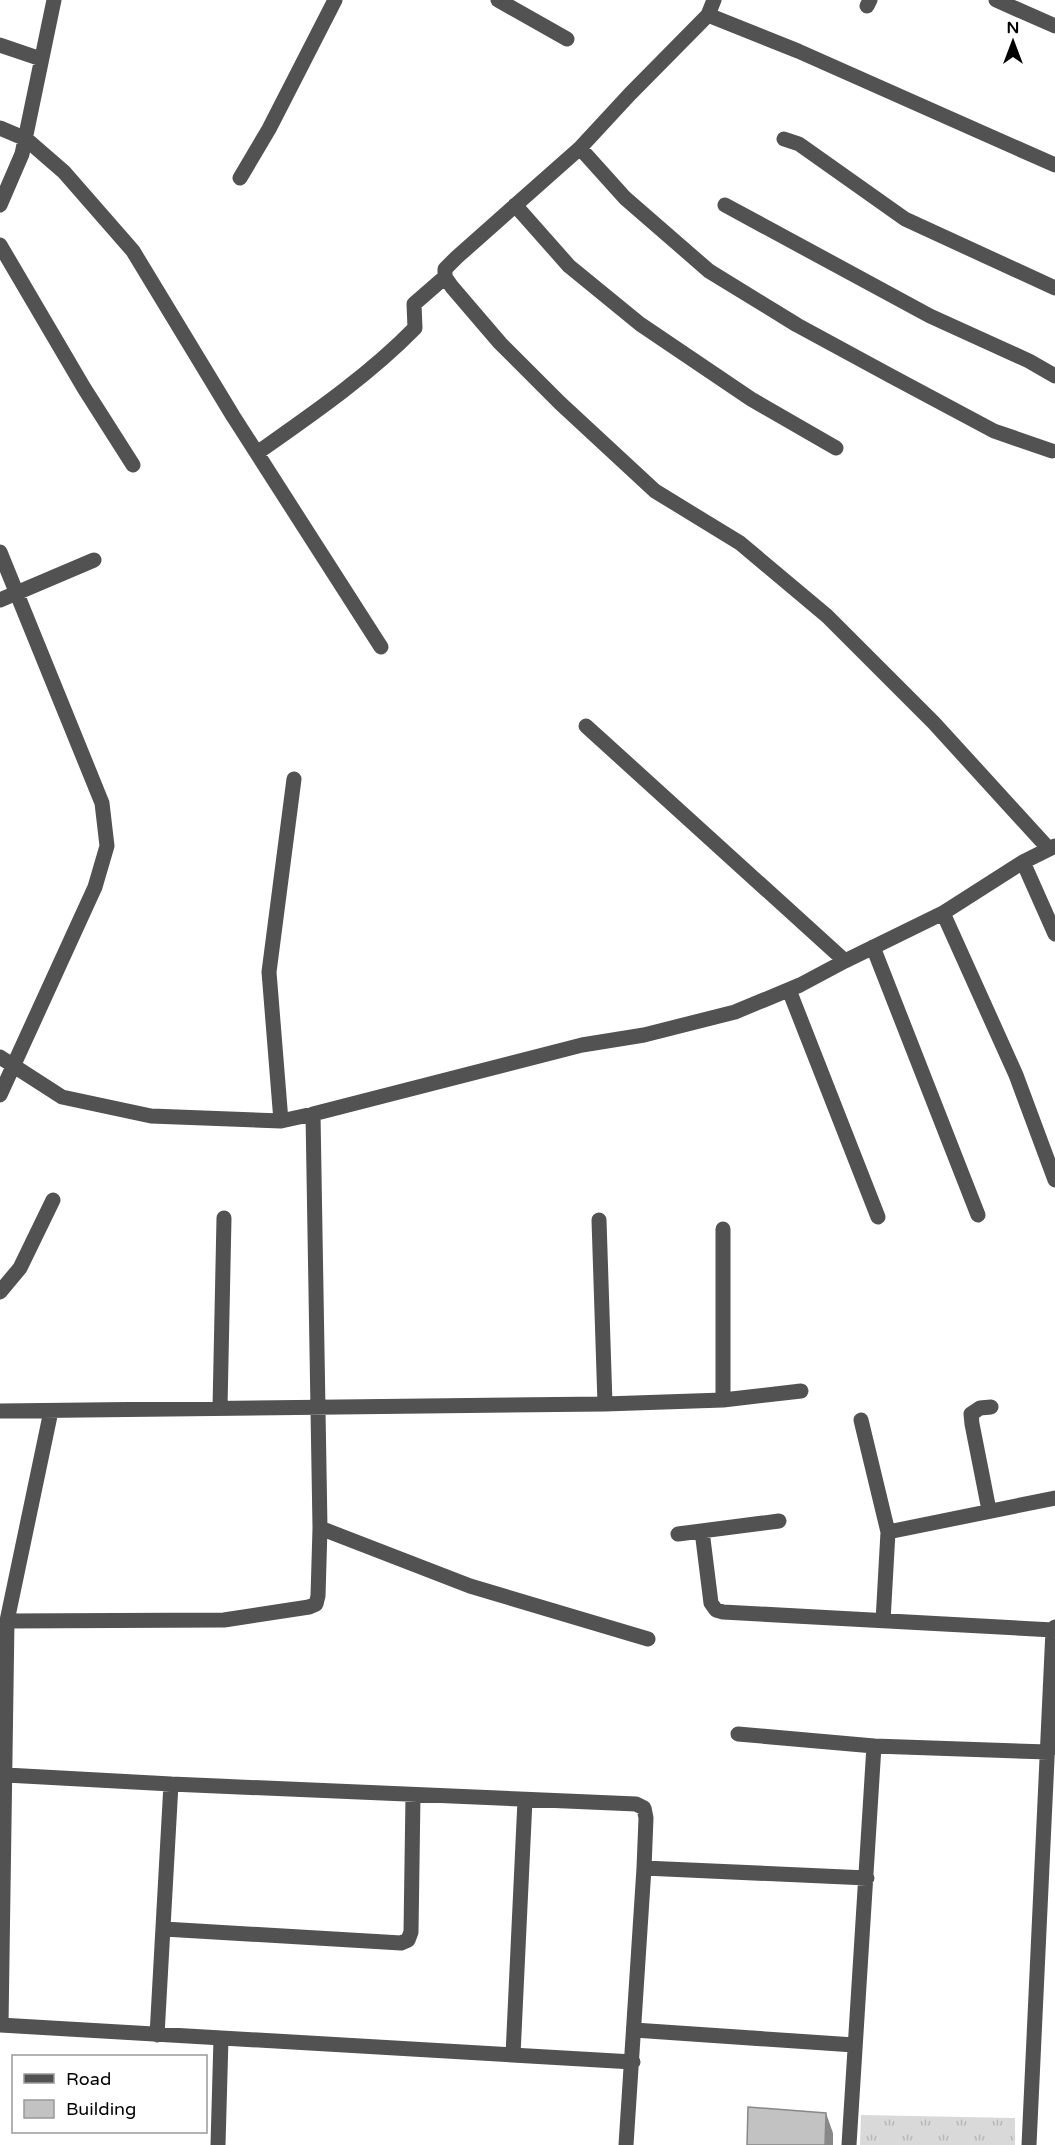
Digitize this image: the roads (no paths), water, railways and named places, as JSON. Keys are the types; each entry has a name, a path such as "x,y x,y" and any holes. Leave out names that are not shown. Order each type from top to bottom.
{"street":[{"path":"0,205 22,154 54,0"},
{"path":"240,178 270,129 335,0"},
{"path":"498,0 567,39"},
{"path":"0,1057 62,1097 151,1116 281,1121 560,1051 645,1035 735,1012 789,990 943,913 1023,862 1052,847 934,723 826,616 740,543 655,491 560,403 500,343 445,277 445,269 580,148 708,15 714,0"},
{"path":"996,0 1055,26"},
{"path":"708,15 798,51 1055,165"},
{"path":"0,45 42,59"},
{"path":"0,128 26,138 64,172 133,251 257,453 381,647"},
{"path":"784,139 799,144 904,219 1055,288"},
{"path":"580,148 625,198 709,271 797,325 963,414 994,430 1052,451"},
{"path":"515,205 569,266 640,324 751,399 836,448"},
{"path":"725,205 930,316 1029,361 1055,376"},
{"path":"0,245 84,388 133,465"},
{"path":"257,453 324,406 401,342 415,328 414,304 445,277"},
{"path":"0,552 102,803 107,846 96,887 0,1095"},
{"path":"0,600 94,560"},
{"path":"586,726 845,961"},
{"path":"281,1121 270,972 294,779"},
{"path":"1023,862 1055,934"},
{"path":"943,913 1016,1075 1055,1180"},
{"path":"873,947 978,1215"},
{"path":"789,990 878,1217"},
{"path":"7,1621 224,1620 316,1604 320,1528 313,1114"},
{"path":"0,1292 20,1268 53,1200"},
{"path":"220,1408 224,1218"},
{"path":"599,1220 605,1404"},
{"path":"723,1229 723,1400"},
{"path":"0,1412 605,1404 723,1400 801,1390"},
{"path":"989,1510 971,1414 981,1408 992,1407"},
{"path":"51,1411 7,1621 1,2025 633,2062"},
{"path":"861,1420 888,1532 883,1621"},
{"path":"888,1532 1055,1498"},
{"path":"678,1534 779,1521"},
{"path":"320,1528 471,1586 648,1640"},
{"path":"702,1531 711,1603 716,1610 723,1612 1054,1628 1048,1752 1050,1823 1029,2145"},
{"path":"738,1734 874,1746 1048,1752"},
{"path":"849,2145 874,1746"},
{"path":"6,1774 171,1784 636,1804 644,1808 646,1818 644,1868 626,2145"},
{"path":"157,2035 171,1784"},
{"path":"164,1929 401,1943 408,1940 411,1932 413,1795"},
{"path":"513,2055 525,1800"},
{"path":"644,1868 867,1878"},
{"path":"634,2030 854,2045"},
{"path":"218,2145 221,2038"}]}
